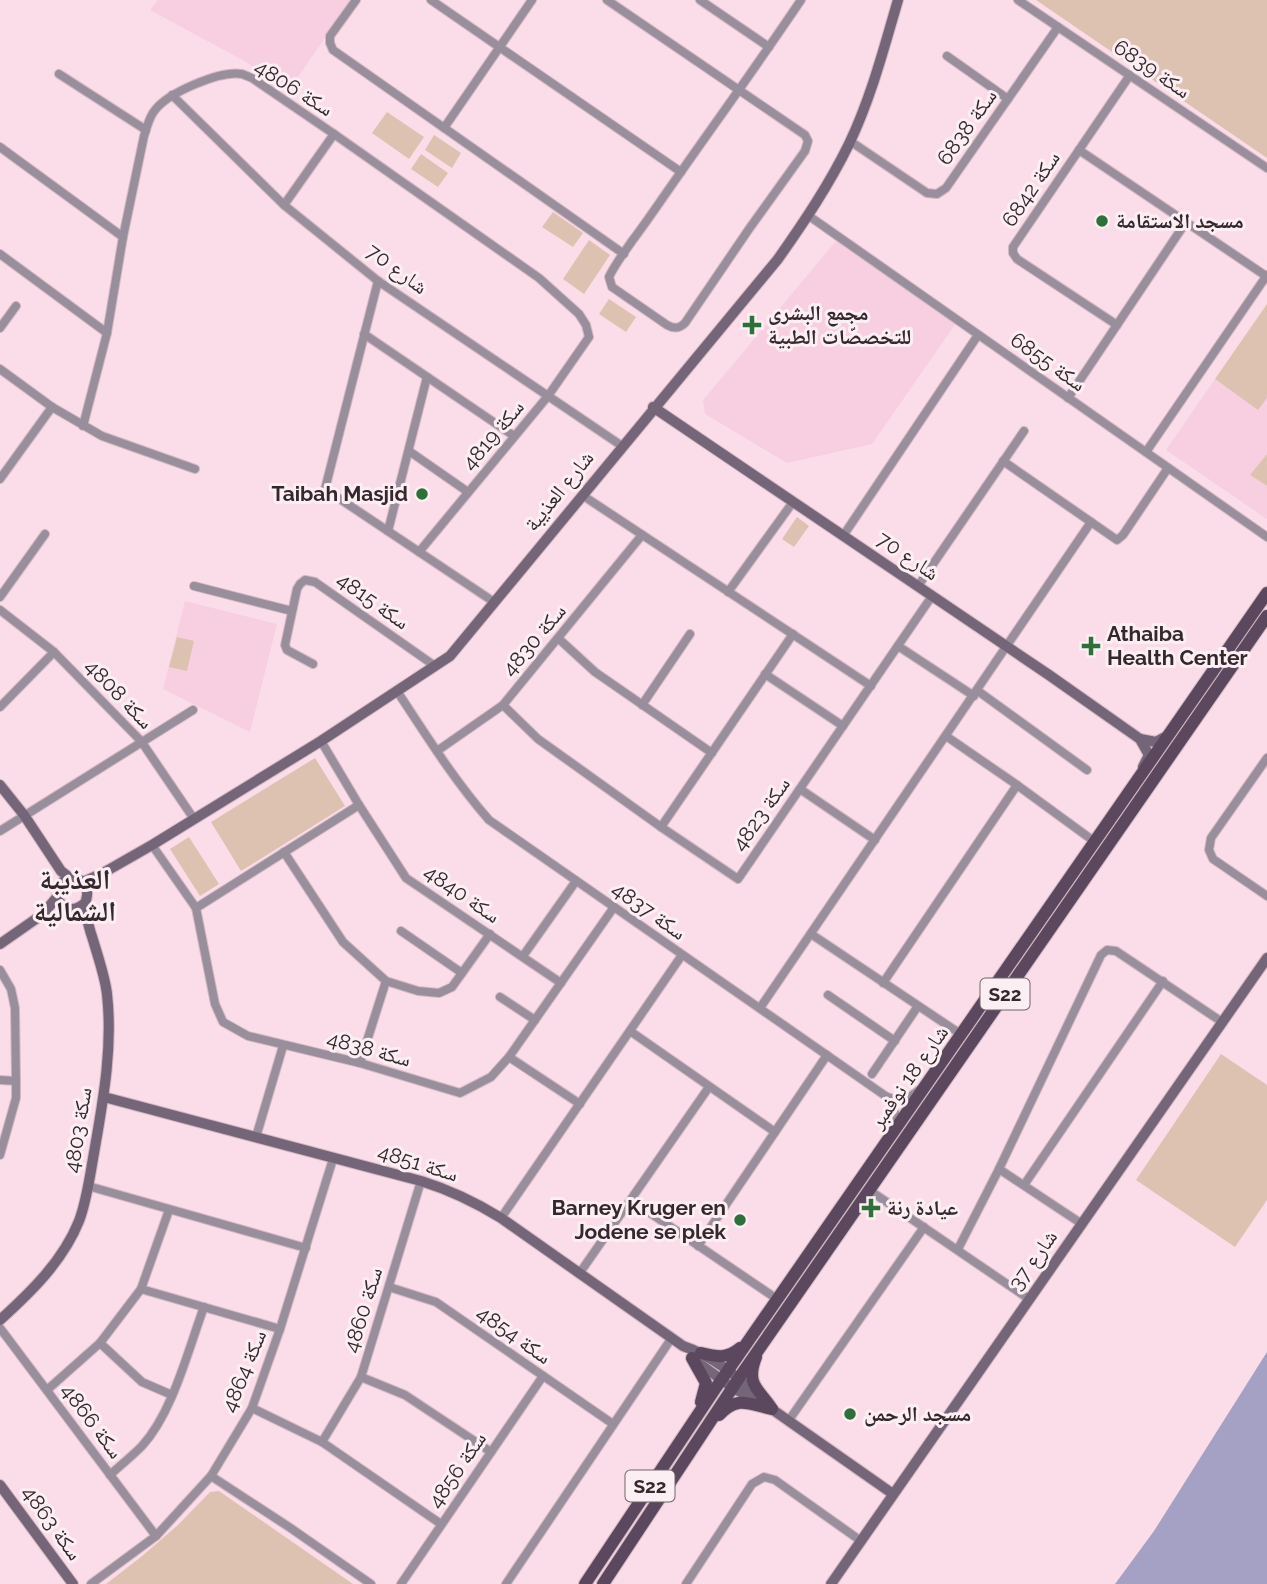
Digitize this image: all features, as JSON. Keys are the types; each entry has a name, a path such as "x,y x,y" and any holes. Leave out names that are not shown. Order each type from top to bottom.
{"main road":[{"name":"شارع 18 نوفمبر","path":"585,1584 687,1430 760,1347 1262,631 1267,593"},
{"name":"شارع 18 نوفمبر","path":"603,1584 700,1435 759,1326 777,1299 1167,736 1263,611"},
{"path":"687,1430 704,1397 706,1383 696,1355 722,1358 727,1356 740,1349 759,1326"},
{"path":"760,1347 753,1365 752,1378 754,1388 769,1407"},
{"path":"700,1435 726,1408 737,1403 746,1401 769,1407"}],"street":[{"path":"356,0 330,36 333,50 624,254"},
{"path":"431,0 681,172"},
{"path":"444,128 533,0"},
{"path":"607,0 739,90 805,135 808,141 681,327 672,328 611,287 609,277 624,254 681,172 739,90 769,47 801,0"},
{"path":"700,0 769,47"},
{"name":"شارع العذيبة","path":"79,899 103,873 321,741 450,656 778,259 809,216 850,141 872,85 898,0"},
{"name":"سكة 6839","path":"1018,0 1267,168"},
{"name":"سكة 6838","path":"850,141 927,193 937,194 946,188 1058,27"},
{"path":"947,56 1008,99"},
{"path":"59,74 146,130"},
{"name":"سكة 4806","path":"83,426 107,333 123,237 146,130 155,109 173,95 192,85 233,74 252,78 539,278 579,314 589,337"},
{"name":"سكة 6842","path":"1117,325 1017,259 1013,247 1130,75"},
{"name":"شارع 70","path":"173,95 284,205 378,281 622,446"},
{"path":"284,205 334,134"},
{"path":"0,147 123,237"},
{"path":"1079,150 1266,276 1146,452"},
{"name":"سكة 6855","path":"809,216 1267,537"},
{"path":"1068,398 1186,222"},
{"path":"0,254 107,333"},
{"path":"378,281 325,489 494,602"},
{"path":"0,328 16,306"},
{"path":"364,334 514,436"},
{"path":"843,536 978,335"},
{"name":"سكة 4819","path":"419,552 548,396 589,337"},
{"path":"0,369 51,407 102,436 195,469"},
{"path":"388,531 427,377"},
{"path":"0,479 51,407"},
{"name":"شارع 70","path":"653,407 1140,739"},
{"path":"918,586 1024,431"},
{"path":"409,451 468,492"},
{"path":"1003,461 1116,540 1121,538 1168,468"},
{"path":"582,495 871,685"},
{"path":"728,592 793,502"},
{"path":"760,1008 1091,522"},
{"path":"0,597 45,534"},
{"name":"سكة 4830","path":"437,751 503,705 642,535"},
{"name":"سكة 4815","path":"313,664 287,650 285,645 297,589 305,580 316,582 435,666"},
{"path":"194,586 292,611"},
{"path":"1263,611 1267,587"},
{"name":"سكة 4823","path":"503,705 538,739 738,879 932,596"},
{"name":"سكة 4808","path":"0,610 54,652 141,741 194,819"},
{"path":"642,705 690,634"},
{"path":"661,827 793,634"},
{"path":"559,639 595,672 712,753"},
{"path":"898,646 976,694 1087,770"},
{"path":"0,707 54,652"},
{"path":"765,674 843,726"},
{"name":"سكة 4837","path":"397,691 437,751 489,820 887,1097"},
{"path":"0,831 193,709"},
{"path":"946,736 1095,842"},
{"path":"1140,739 1156,742 1167,736"},
{"path":"1140,739 1149,755 1140,776"},
{"name":"سكة 4840","path":"321,741 406,878 561,983"},
{"path":"1267,758 1211,838 1209,850 1213,859 1267,897"},
{"path":"0,785 24,815 64,877 79,880 79,899"},
{"path":"883,983 1017,785"},
{"path":"800,789 875,840"},
{"path":"196,908 359,805"},
{"name":"سكة 4838","path":"152,845 196,908 215,1004 223,1022 248,1036 360,1063 460,1093 491,1077 509,1057 614,907"},
{"path":"284,852 343,942 386,981 418,991 439,993 452,987 490,934"},
{"path":"64,877 57,889 60,904 79,899"},
{"path":"523,956 576,881"},
{"path":"43,914 57,897"},
{"path":"0,944 43,914 79,899"},
{"name":"سكة 4803","path":"0,1320 28,1295 63,1250 79,1221 88,1186 104,1097 109,1036 107,994 102,968 79,899"},
{"path":"401,931 463,973"},
{"path":"811,934 962,1035"},
{"path":"958,1249 1101,955 1107,950 1116,951 1222,1022"},
{"path":"501,1218 682,955"},
{"name":"شارع 37","path":"831,1584 1267,958"},
{"path":"0,971 11,989 15,1008 16,1081 16,1098 0,1155"},
{"path":"360,1063 386,981"},
{"path":"1024,1185 1163,982"},
{"path":"828,995 895,1041"},
{"path":"500,997 535,1020"},
{"path":"872,1074 918,1006"},
{"path":"630,1031 775,1132"},
{"path":"256,1138 283,1046"},
{"path":"698,1246 827,1055"},
{"path":"509,1057 580,1104"},
{"path":"0,1080 16,1081"},
{"path":"887,1097 905,1100 928,1081"},
{"path":"579,1274 709,1087"},
{"name":"سكة 4851","path":"104,1097 421,1181 473,1201 893,1494"},
{"path":"887,1097 897,1117 892,1134"},
{"name":"سكة 4864","path":"91,1584 156,1536 211,1476 252,1408 281,1329 333,1158"},
{"path":"999,1169 1082,1224"},
{"name":"سكة 4860","path":"322,1442 361,1377 421,1181"},
{"path":"88,1186 306,1248"},
{"path":"869,1190 1029,1299"},
{"path":"631,1200 777,1299"},
{"path":"47,1390 100,1343 141,1289 169,1209"},
{"path":"789,1420 924,1227"},
{"name":"سكة 4854","path":"389,1287 436,1302 613,1424"},
{"path":"141,1289 281,1329"},
{"path":"110,1475 143,1444 160,1419 172,1395 204,1307"},
{"name":"سكة 4866","path":"0,1328 156,1536"},
{"path":"506,1584 671,1339"},
{"path":"100,1343 142,1382 172,1395"},
{"name":"سكة 4856","path":"401,1584 543,1376"},
{"path":"361,1377 405,1395 491,1452"},
{"path":"252,1408 322,1442 441,1524"},
{"path":"211,1476 371,1584"},
{"path":"686,1584 752,1484 764,1477 775,1480 861,1541"},
{"name":"سكة 4863","path":"0,1485 73,1584"}],"shaded area":[{"path":"158,0 351,0 289,90 246,62 150,10"},
{"path":"1036,0 1267,0 1267,158"},
{"path":"387,112 424,137 409,159 372,133"},
{"path":"434,135 461,153 452,168 425,150"},
{"path":"421,154 448,173 438,187 411,169"},
{"path":"553,212 583,233 573,247 542,227"},
{"path":"589,240 610,255 584,294 563,279"},
{"path":"837,240 956,323 872,444 787,463 705,414 703,400"},
{"path":"609,299 636,317 626,332 599,314"},
{"path":"1267,304 1267,398 1258,410 1215,379"},
{"path":"1215,379 1258,409 1267,398 1267,454 1251,475 1267,486 1267,519 1166,450"},
{"path":"1267,454 1267,486 1250,475"},
{"path":"797,517 809,526 794,547 782,539"},
{"path":"185,601 277,624 250,732 163,689"},
{"path":"177,637 194,641 187,671 169,667"},
{"path":"315,758 345,806 241,871 211,822"},
{"path":"189,837 219,884 200,896 170,849"},
{"path":"1221,1054 1267,1085 1267,1200 1235,1247 1136,1180"},
{"path":"1267,1352 1267,1584 1115,1584 1154,1531"},
{"path":"219,1491 353,1584 106,1584 178,1525 210,1492"}],"place":[{"name":"مسجد الاستقامة","path":"1102,221"},
{"name":"مجمع البشرى للتخصصّات الطبية","path":"752,325"},
{"name":"Taibah Masjid","path":"422,494"},
{"name":"Athaiba Health Center","path":"1091,646"},
{"name":"عيادة رنة","path":"871,1208"},
{"name":"Barney Kruger en Jodene se plek","path":"740,1220"},
{"name":"مسجد الرحمن","path":"850,1414"}],"district":[{"name":"العذيبة الشمالية","path":"75,895"}]}
